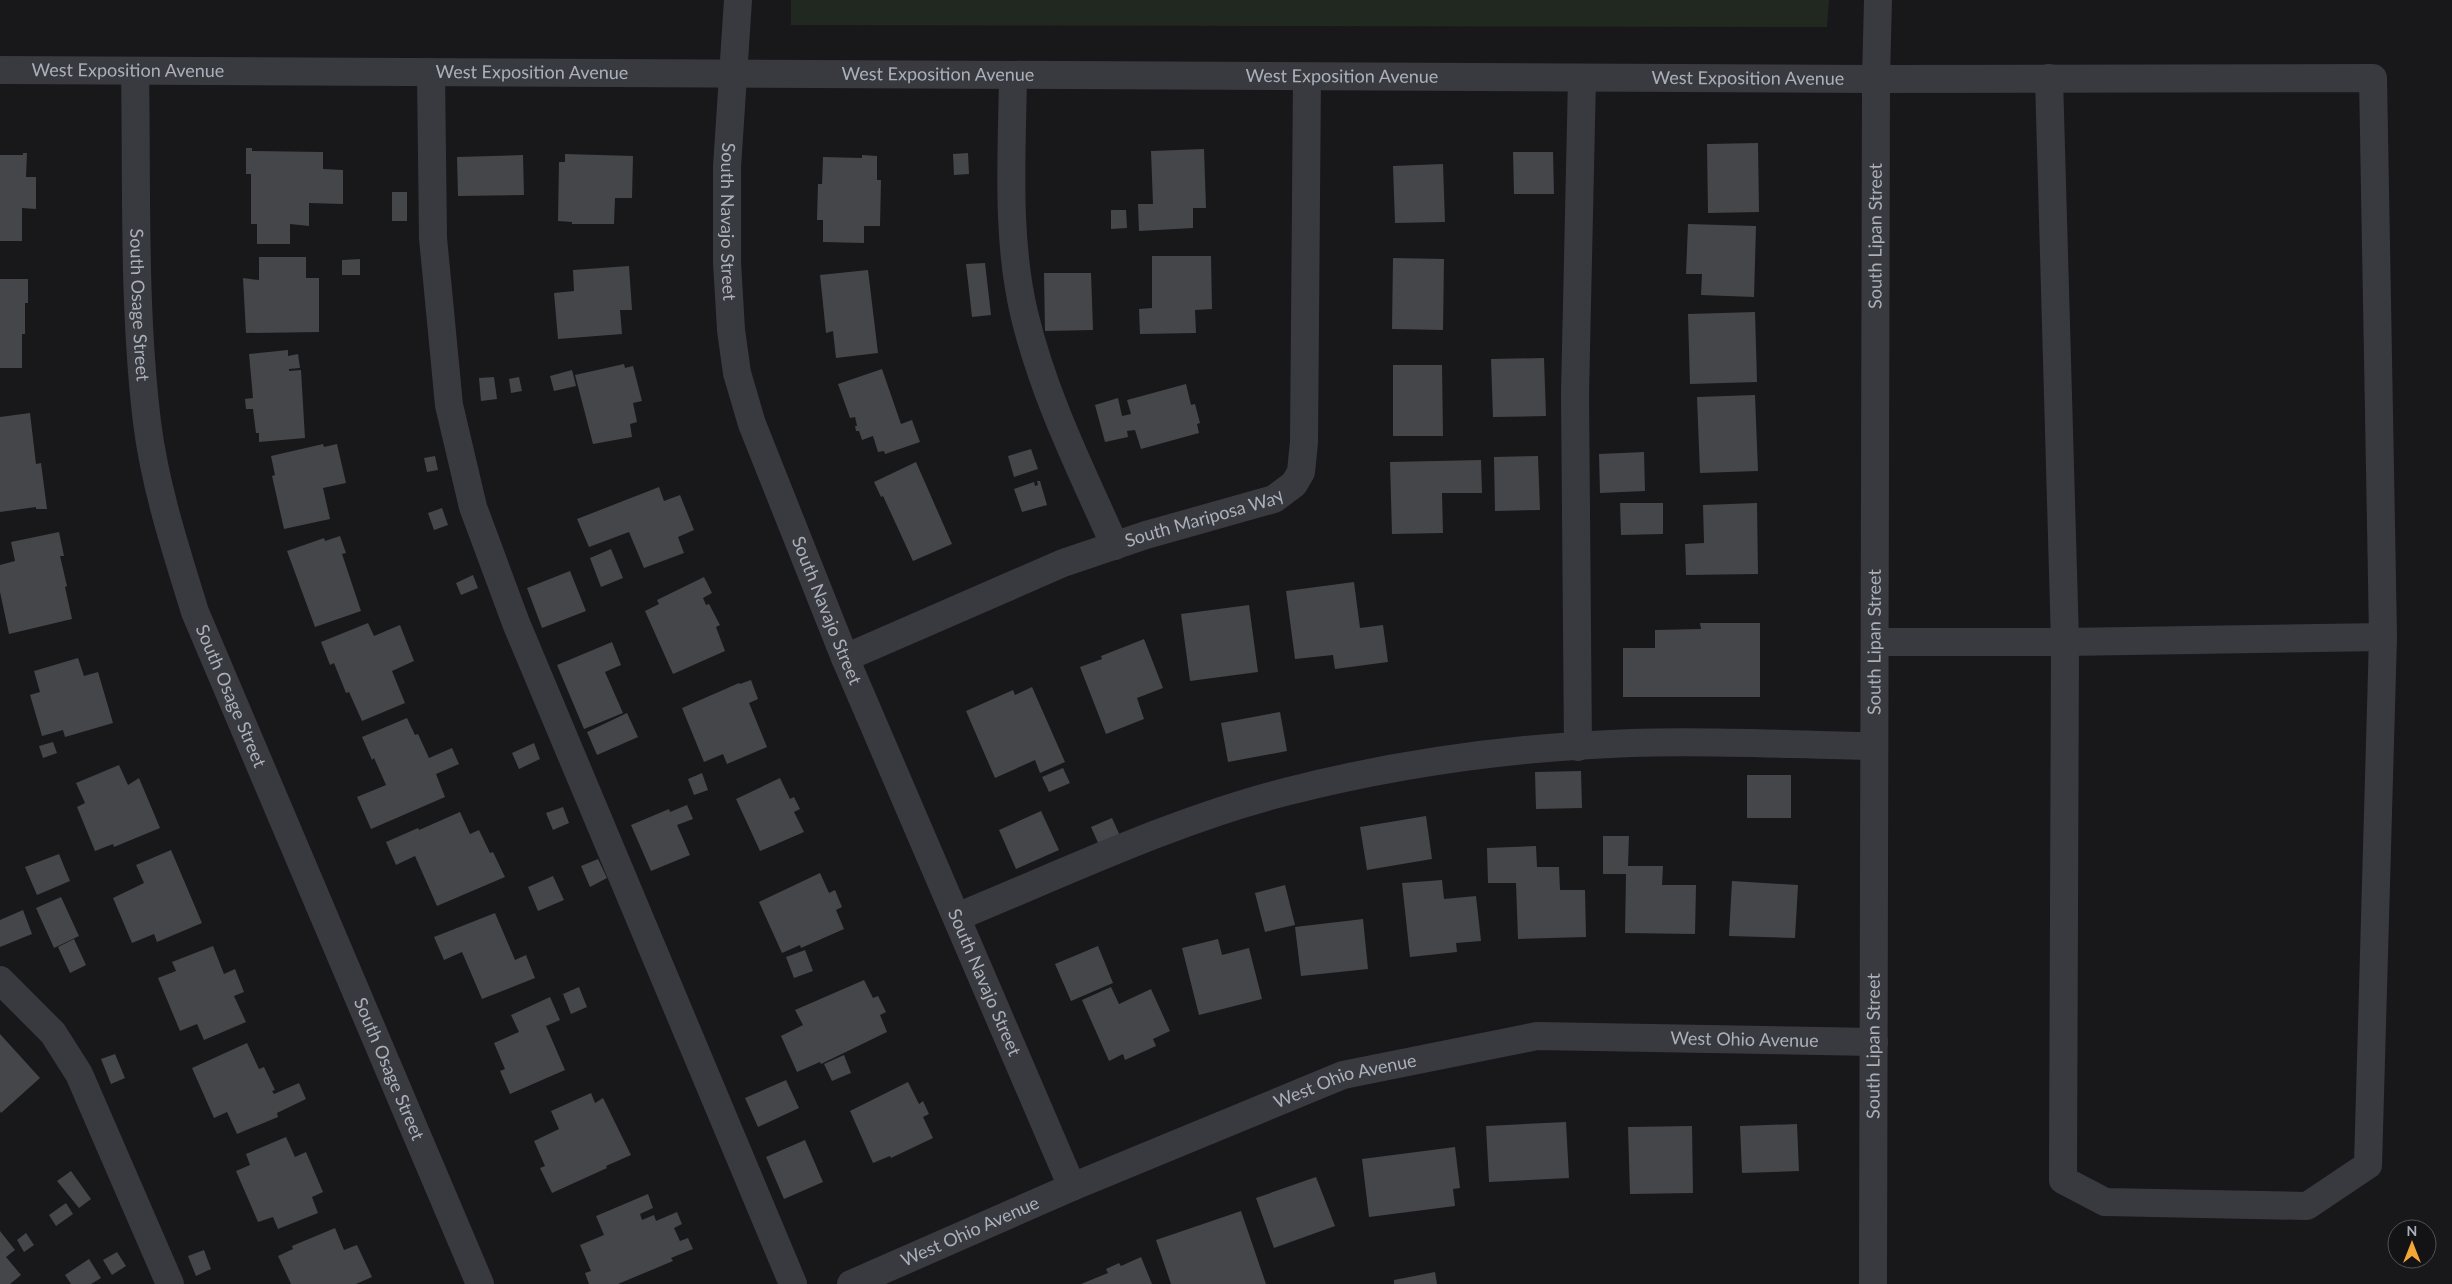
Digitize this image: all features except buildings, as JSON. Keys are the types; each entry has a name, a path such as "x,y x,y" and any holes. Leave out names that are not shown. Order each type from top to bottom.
{"street":[{"name":"South Navajo Street","path":"738,0 727,167 731,330 737,374 752,424 845,658 1072,1187"},
{"name":"South Lipan Street","path":"1873,1284 1876,79 1878,0"},
{"name":"West Exposition Avenue","path":"0,70 1876,79 2373,78 2383,637"},
{"name":"South Osage Street","path":"135,71 139,324 147,423 167,519 195,612 480,1284"},
{"path":"431,72 434,257 449,405 474,507 516,623 793,1284"},
{"path":"1012,75 1014,256 1024,313 1047,392 1115,546"},
{"name":"South Mariposa Way","path":"845,658 1063,563 1274,499 1294,484 1301,472 1304,442 1307,77"},
{"path":"1578,747 1575,394 1582,78"},
{"path":"1875,642 2065,642 2383,637 2368,1165 2307,1206 2105,1202 2063,1180 2065,642 2049,78"},
{"path":"957,917 1174,827 1284,792 1408,765 1520,751 1632,743 1874,746"},
{"path":"0,980 54,1033 79,1074 170,1284"},
{"name":"West Ohio Avenue","path":"851,1284 1072,1187 1343,1075 1537,1036 1874,1042"}],"shaded area":[{"path":"791,0 1829,0 1827,27 791,25"}]}
